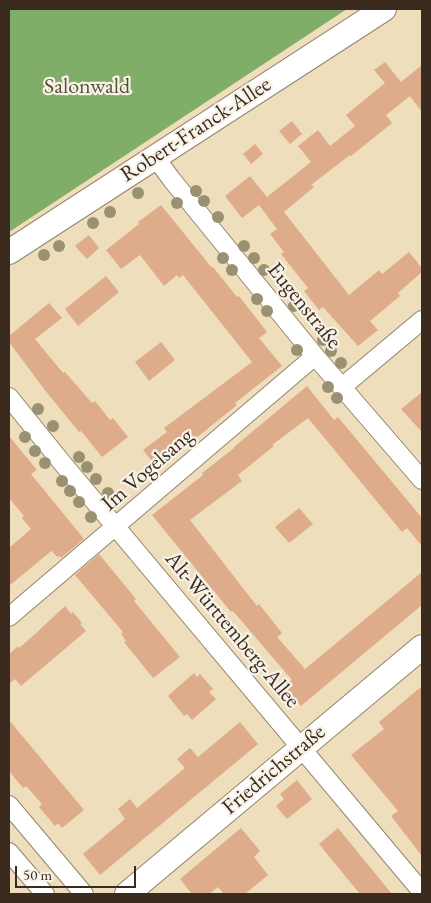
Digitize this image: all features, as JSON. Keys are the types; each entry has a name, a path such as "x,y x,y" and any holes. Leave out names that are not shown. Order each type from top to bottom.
{"main road":[{"name":"Robert-Franck-Allee","path":"9,252 384,9"},
{"name":"Friedrichstraße","path":"127,894 422,647"}],"street":[{"name":"Eugenstraße","path":"155,157 315,356 422,480"},
{"path":"342,387 422,320"},
{"name":"Im Vogelsang","path":"9,617 315,356"},
{"name":"Alt-Württemberg-Allee","path":"9,397 422,892"},
{"path":"9,805 84,894"},
{"path":"9,852 45,894"}],"green space":[{"name":"Salonwald","path":"9,9 347,9 9,232"}],"building":[{"path":"385,62 401,82 422,65 422,112 410,96 386,115 392,123 311,185 314,187 284,212 349,295 379,270 382,274 409,252 422,268 422,272 398,293 400,296 370,321 378,330 358,346 323,307 319,310 304,291 308,288 281,254 284,252 270,234 277,229 259,205 242,218 225,196 250,176 267,197 311,162 298,146 318,130 330,146 355,126 346,115 385,83 374,70"},
{"path":"292,121 302,134 290,144 279,131"},
{"path":"255,144 263,154 251,164 243,154"},
{"path":"161,205 212,268 237,297 239,296 267,332 259,338 282,366 235,403 237,405 158,469 143,450 167,432 164,428 252,362 183,275 179,278 177,275 164,286 140,255 121,269 106,250"},
{"path":"89,235 99,248 87,259 75,246"},
{"path":"106,276 119,292 78,326 65,309"},
{"path":"49,303 62,318 35,339 63,373 65,372 92,403 95,401 110,420 113,418 128,437 102,457 44,389 9,342 9,336"},
{"path":"161,342 175,360 149,381 135,362"},
{"path":"307,386 334,420 338,417 422,518 422,546 407,528 402,532 308,418 272,445 274,446 238,475 242,481 190,520 257,606 259,604 282,633 277,637 305,669 422,572 422,605 301,706 285,686 292,680 233,611 231,612 152,515 203,475 202,473"},
{"path":"422,392 422,432 401,409"},
{"path":"9,436 37,470 31,474 84,539 61,558 57,557 52,551 50,552 9,586 9,548 31,529 22,518 24,516 9,498"},
{"path":"299,508 313,524 289,543 275,527"},
{"path":"99,554 136,599 134,601 180,657 153,678 124,642 126,641 121,634 123,632 75,575"},
{"path":"65,606 71,614 73,612 86,631 21,686 15,679 9,684 9,654 18,646 19,648"},
{"path":"194,673 197,677 200,674 213,689 209,692 216,699 192,720 187,714 184,716 168,696"},
{"path":"422,686 422,856 391,816 398,811 351,755 384,729 379,722"},
{"path":"9,720 84,810 62,828 58,823 55,826 39,807 42,804 26,786 23,788 9,771"},
{"path":"240,722 258,744 100,875 83,854 125,819 118,809 130,799 137,808 185,768 177,759 190,748 198,757"},
{"path":"297,780 312,799 287,819 276,806 284,799 280,794"},
{"path":"241,828 260,851 254,857 268,875 245,894 224,894 218,887 209,894 192,894 180,879"},
{"path":"338,828 392,894 360,894 341,871 319,844"}]}
